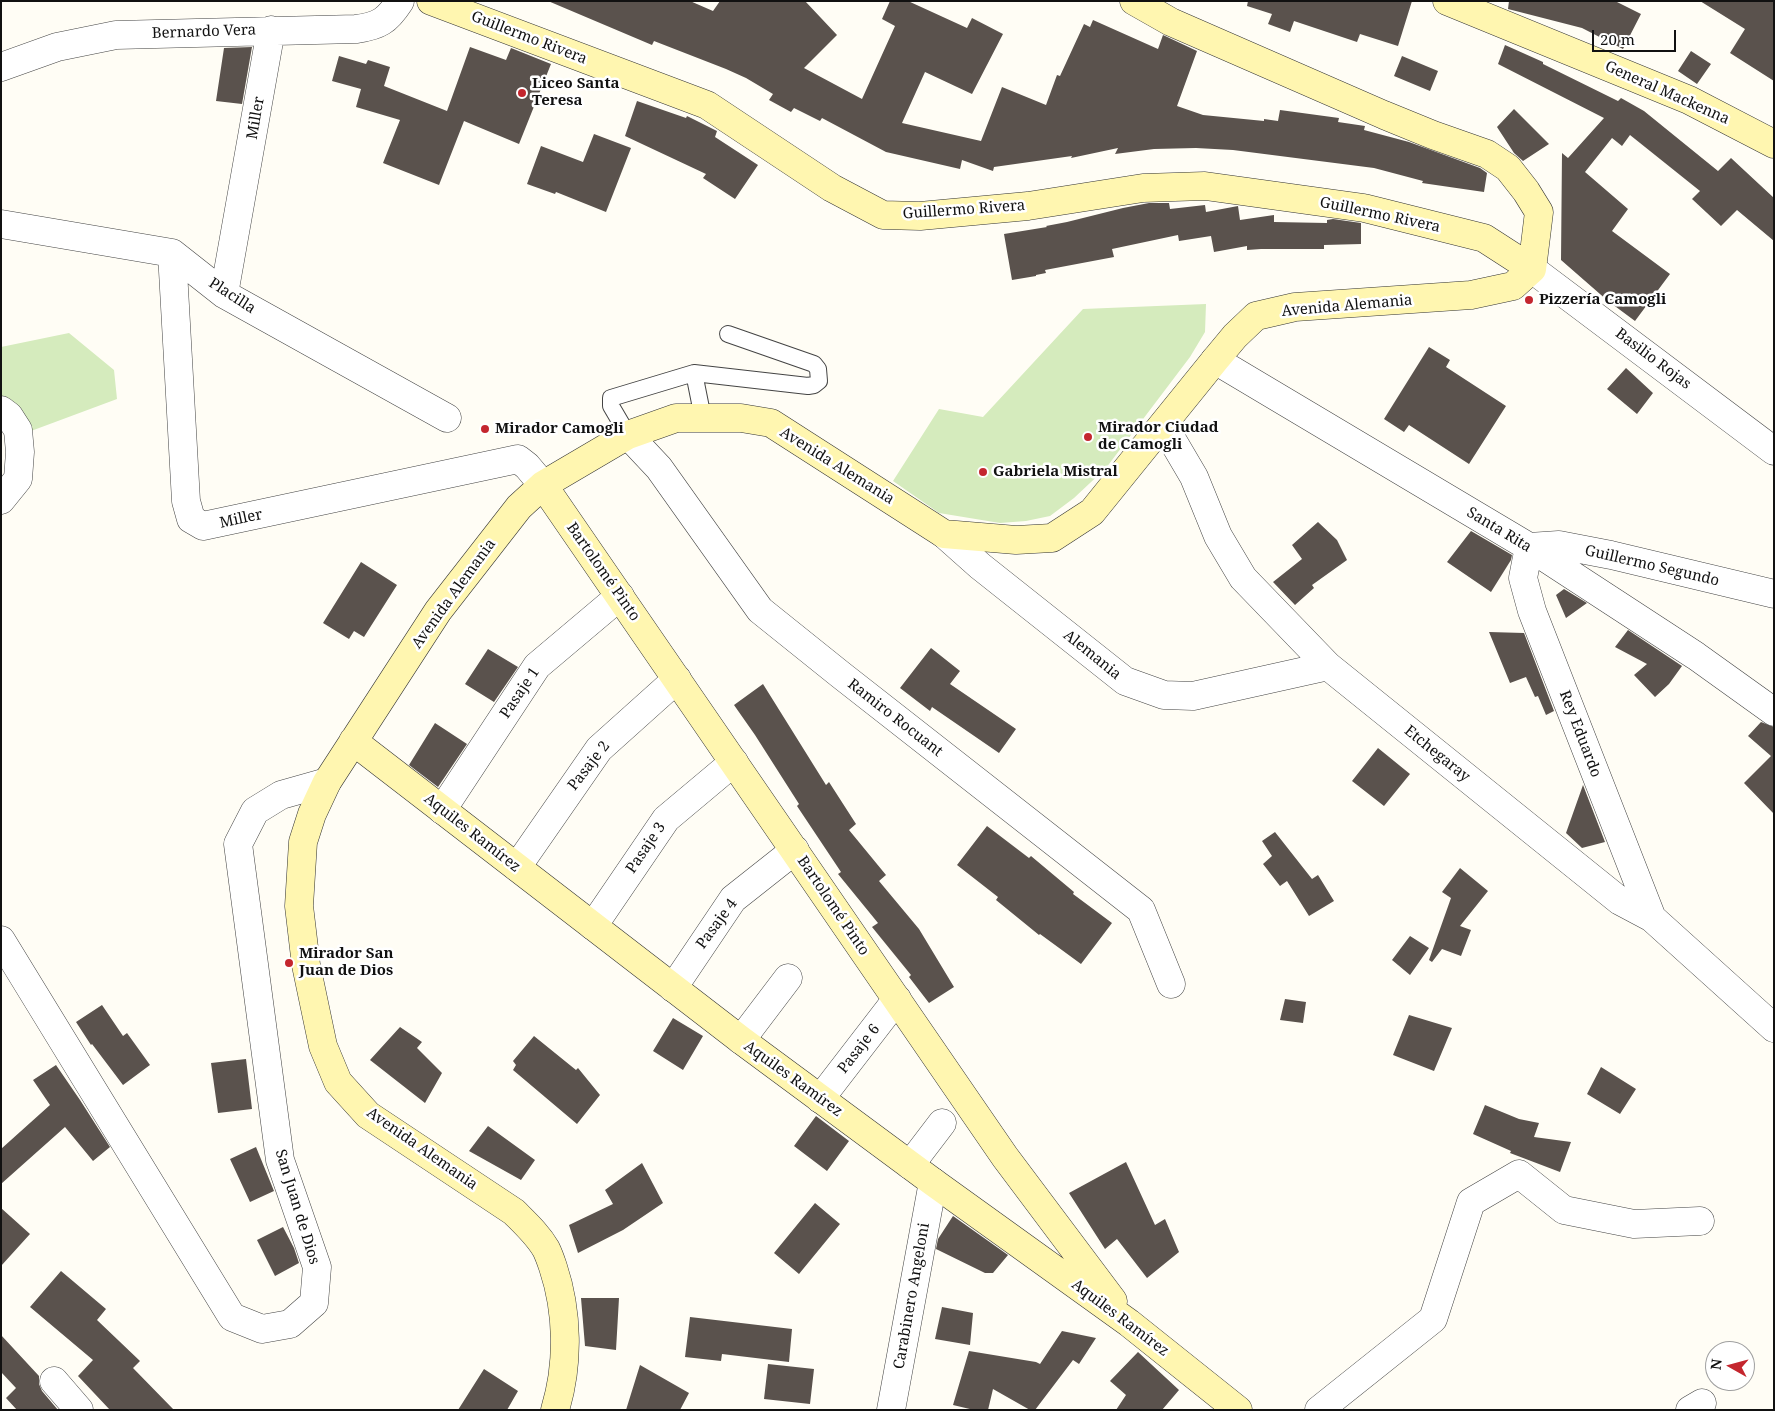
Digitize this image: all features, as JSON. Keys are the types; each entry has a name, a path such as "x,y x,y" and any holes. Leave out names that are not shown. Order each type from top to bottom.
{"street":[{"name":"Bernardo Vera","path":"1,67 57,47 116,35 356,29 375,26 390,16 400,1"},
{"name":"Guillermo Rivera","path":"431,1 707,105 832,188 883,216 920,216 1028,206 1143,188 1205,186 1364,208 1484,238 1532,269"},
{"path":"1134,1 1171,22 1375,111 1433,136 1487,154 1508,168 1526,190 1539,212 1532,269"},
{"name":"General Mackenna","path":"1447,1 1689,100 1774,144"},
{"name":"Miller","path":"224,294 271,30"},
{"name":"Placilla","path":"1,224 172,253 224,294 447,418"},
{"name":"Miller","path":"172,253 186,501 191,519 202,526 518,459 527,466 543,485"},
{"name":"Avenida Alemania","path":"555,1410 560,1395 564,1363 565,1324 560,1288 547,1250 534,1232 514,1212 368,1115 338,1082 323,1046 306,965 298,906 303,842 312,814 327,782 438,611 519,507 543,485 628,435 676,418 741,418 771,423 944,534 1016,540 1052,538 1092,512 1164,426 1235,336 1256,316 1295,307 1471,295 1513,286 1532,269"},
{"name":"Basilio Rojas","path":"1532,269 1774,451"},
{"name":"Santa Rita","path":"1215,360 1528,547 1696,656 1774,712"},
{"path":"1,410 9,416 18,430 20,452 18,479 1,500"},
{"name":"Etchegaray","path":"1164,426 1194,477 1218,536 1243,578 1328,666 1620,901 1652,918 1774,1028"},
{"name":"Ramiro Rocuant","path":"628,435 659,468 760,610 840,675 1141,910 1171,984"},
{"name":"Bartolomé Pinto","path":"543,485 1005,1157 1129,1323"},
{"name":"Alemania","path":"944,534 980,566 1125,681 1164,695 1192,696 1328,666"},
{"name":"Guillermo Segundo","path":"1528,547 1559,545 1611,555 1774,594"},
{"name":"Rey Eduardo","path":"1528,547 1523,578 1532,611 1652,918"},
{"name":"Pasaje 1","path":"442,810 537,666 620,596"},
{"name":"Pasaje 2","path":"517,867 599,749 677,679"},
{"name":"Aquiles Ramírez","path":"353,741 741,1040 933,1182 1129,1323 1238,1410"},
{"name":"Pasaje 3","path":"593,926 666,819 734,762"},
{"name":"San Juan de Dios","path":"1,940 232,1317 262,1329 290,1324 314,1303 317,1267 280,1160 238,844 255,811 281,795 327,782"},
{"name":"Pasaje 4","path":"673,988 733,899 795,850"},
{"path":"741,1040 788,978"},
{"name":"Pasaje 6","path":"820,1099 897,999"},
{"path":"910,1165 942,1123"},
{"path":"1319,1410 1433,1319 1471,1202 1519,1174 1564,1210 1634,1224 1700,1221"},
{"name":"Carabinero Angeloni","path":"891,1410 933,1182"},
{"path":"54,1381 78,1410"}],"lane":[{"path":"628,435 611,406 611,398 694,374 808,386 814,386 819,381 818,368 814,364 728,334"},
{"path":"694,374 703,418"}],"green space":[{"path":"1206,304 1205,332 1190,357 1106,468 1074,498 1050,516 1026,521 1000,523 939,513 893,481 939,409 983,417 1083,309"},
{"path":"69,333 114,370 117,399 31,431 1,397 1,347"}],"building":[{"path":"548,1 690,1 713,11 720,1 805,1 837,35 804,68 862,99 895,26 882,19 890,1 908,1 967,28 972,18 1003,34 972,94 925,72 902,123 981,141 1002,87 1046,105 1057,75 1060,76 1084,24 1090,27 1093,20 1158,49 1163,35 1197,51 1177,106 1203,115 1264,121 1264,119 1278,121 1280,110 1339,118 1338,122 1365,126 1364,130 1409,142 1480,168 1487,173 1484,192 1422,183 1423,181 1374,168 1233,150 1196,148 1154,149 1115,154 1118,148 1071,158 1072,156 994,167 993,171 962,160 960,169 886,152 822,118 820,121 794,108 791,112 769,100 773,94 726,69 654,41 652,45"},
{"path":"1248,1 1412,1 1398,46 1360,34 1357,42 1294,21 1290,32 1268,24 1272,14 1247,6"},
{"path":"1509,1 1615,1 1641,14 1623,49 1582,28 1508,9"},
{"path":"1700,1 1774,1 1774,81 1730,53 1745,29"},
{"path":"1505,45 1543,62 1543,64 1618,101 1621,98 1644,111 1718,171 1731,158 1774,198 1774,241 1737,210 1721,226 1692,199 1700,191 1630,135 1622,146 1612,138 1585,172 1628,209 1612,231 1670,274 1635,321 1608,301 1561,260 1562,153 1568,158 1604,118 1498,64"},
{"path":"252,47 242,104 216,101 224,48"},
{"path":"470,47 506,60 511,48 551,64 519,144 464,121 439,185 383,163 400,120 356,107 361,89 332,81 339,56 366,64 368,60 390,67 384,86 447,111"},
{"path":"1691,51 1711,64 1697,84 1678,71"},
{"path":"1402,56 1438,71 1430,91 1394,76"},
{"path":"637,101 686,118 687,116 717,131 715,137 758,165 735,199 703,178 706,174 625,136"},
{"path":"1514,109 1549,144 1523,161 1514,153 1497,127"},
{"path":"594,134 631,148 606,212 556,192 555,194 527,184 541,146 583,162"},
{"path":"1149,203 1169,203 1170,209 1205,205 1206,212 1238,206 1240,220 1274,215 1274,222 1327,223 1327,220 1333,219 1361,223 1361,244 1324,245 1324,249 1247,250 1247,246 1214,252 1211,236 1179,241 1178,235 1112,249 1114,257 1045,270 1046,273 1012,280 1004,234 1047,227"},
{"path":"1429,347 1450,360 1446,367 1506,406 1469,464 1409,425 1404,432 1384,419"},
{"path":"1626,368 1653,393 1637,414 1607,389"},
{"path":"1318,522 1337,540 1347,560 1312,585 1314,588 1295,605 1273,582 1302,559 1292,545"},
{"path":"1471,531 1512,555 1511,560 1491,592 1447,562"},
{"path":"361,562 397,585 364,637 354,631 349,639 323,623"},
{"path":"1564,589 1587,603 1566,618 1556,595"},
{"path":"1628,630 1682,666 1669,684 1655,697 1634,675 1647,664 1615,647"},
{"path":"1489,632 1524,633 1554,711 1546,715 1538,696 1535,697 1526,677 1510,683"},
{"path":"931,648 960,671 950,684 1016,729 999,753 932,707 930,711 900,688"},
{"path":"488,649 518,667 494,702 465,684"},
{"path":"763,684 826,785 829,782 856,824 849,830 886,875 879,881 919,929 954,987 929,1003 909,977 911,975 872,927 878,923 838,874 841,872 734,705"},
{"path":"1761,722 1774,727 1774,814 1744,783 1771,756 1748,736"},
{"path":"435,723 467,744 438,787 409,765"},
{"path":"1378,748 1410,774 1384,806 1352,781"},
{"path":"1583,785 1605,842 1582,848 1566,833"},
{"path":"987,826 1029,858 1031,856 1074,892 1073,894 1112,923 1081,964 1039,935 996,900 998,897 957,865"},
{"path":"1275,832 1312,879 1318,875 1334,901 1309,916 1287,881 1280,886 1263,864 1272,856 1262,841"},
{"path":"1460,868 1488,891 1460,926 1471,930 1461,956 1442,949 1432,962 1429,960 1451,898 1442,892"},
{"path":"1410,936 1429,948 1410,975 1392,960"},
{"path":"1285,999 1306,1002 1303,1023 1280,1020"},
{"path":"102,1005 123,1036 127,1033 150,1065 123,1085 91,1045 76,1022"},
{"path":"1409,1015 1452,1028 1434,1071 1393,1055"},
{"path":"673,1018 703,1036 683,1070 653,1051"},
{"path":"400,1027 422,1042 417,1048 442,1073 425,1103 370,1060"},
{"path":"534,1036 576,1070 578,1068 600,1095 577,1124 513,1070 516,1065 513,1061"},
{"path":"246,1059 252,1109 218,1113 211,1063"},
{"path":"56,1065 110,1147 93,1161 65,1127 1,1184 1,1149 50,1105 33,1080"},
{"path":"1601,1067 1636,1089 1620,1114 1587,1094"},
{"path":"1485,1105 1519,1119 1539,1123 1534,1137 1571,1142 1560,1172 1510,1153 1511,1151 1473,1134"},
{"path":"816,1116 849,1141 827,1171 794,1146"},
{"path":"488,1126 535,1160 521,1180 469,1151"},
{"path":"256,1147 274,1191 250,1202 230,1159"},
{"path":"1126,1162 1155,1225 1165,1219 1179,1252 1147,1278 1117,1239 1105,1249 1069,1193"},
{"path":"642,1163 663,1203 623,1230 578,1253 569,1225 613,1204 605,1190"},
{"path":"815,1203 840,1224 799,1274 774,1253"},
{"path":"1,1208 30,1234 1,1266"},
{"path":"953,1216 1008,1255 993,1273 985,1273 936,1249 938,1239"},
{"path":"283,1227 294,1248 299,1263 275,1276 257,1240"},
{"path":"61,1271 106,1309 97,1320 140,1361 133,1368 174,1410 110,1410 78,1376 93,1360 30,1307"},
{"path":"581,1298 619,1298 616,1350 585,1346"},
{"path":"942,1307 973,1313 970,1345 935,1339"},
{"path":"690,1317 792,1329 789,1362 722,1354 721,1361 685,1357"},
{"path":"1062,1331 1096,1338 1079,1364 1073,1360 1035,1410 1030,1410 993,1389 988,1410 974,1410 953,1405 969,1351 1040,1364"},
{"path":"1,1335 39,1376 39,1384 42,1391 58,1410 17,1410 6,1398 16,1388 1,1372"},
{"path":"1138,1352 1179,1390 1162,1410 1116,1410 1126,1395 1110,1381"},
{"path":"768,1364 814,1369 810,1404 764,1399"},
{"path":"640,1365 689,1393 680,1410 626,1410"},
{"path":"484,1369 518,1391 507,1410 458,1410"}],"place":[{"name":"Liceo Santa Teresa","path":"522,93"},
{"name":"Pizzería Camogli","path":"1529,300"},
{"name":"Mirador Camogli","path":"485,429"},
{"name":"Mirador Ciudad de Camogli","path":"1088,437"},
{"name":"Gabriela Mistral","path":"983,472"},
{"name":"Mirador San Juan de Dios","path":"289,963"}]}
